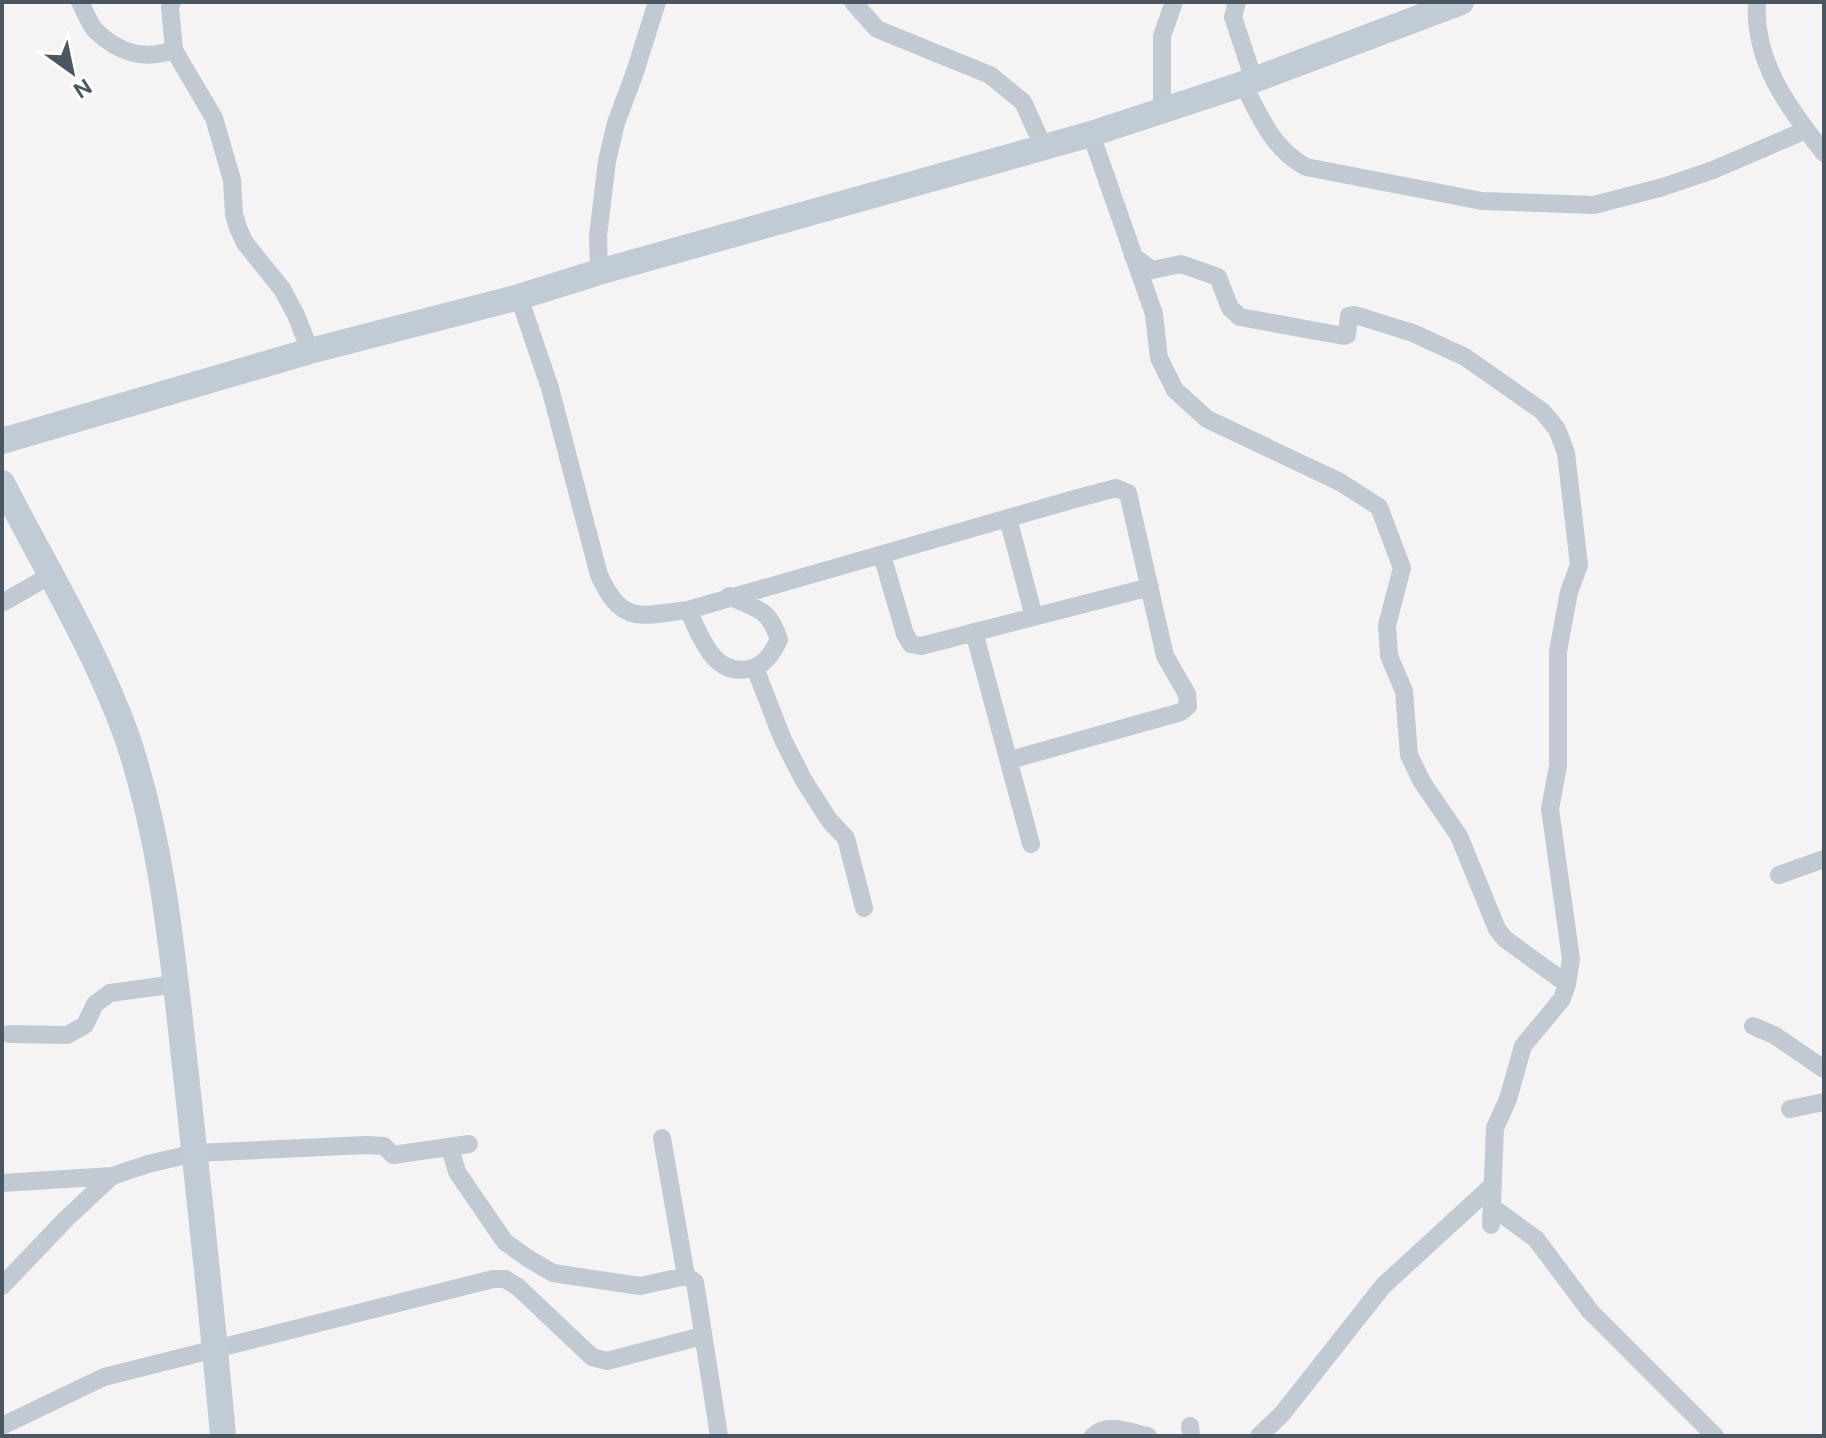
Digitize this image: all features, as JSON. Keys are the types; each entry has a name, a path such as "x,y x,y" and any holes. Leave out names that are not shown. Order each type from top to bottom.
{"street":[{"path":"80,2 94,29 134,55 154,56 174,50"},
{"path":"172,2 170,17 174,50 214,118 232,180 234,214 245,243 282,289 310,351"},
{"path":"599,272 598,236 607,161 616,123 657,2"},
{"path":"853,2 877,29 990,75 1023,102 1043,146"},
{"path":"1162,111 1162,36 1174,2"},
{"path":"1237,2 1233,17 1248,82 1274,142 1288,157 1306,167 1482,201 1594,205 1713,170 1806,130"},
{"path":"2,441 310,351 519,297 1091,134 1248,82 1461,2"},
{"path":"1757,2 1759,39 1770,75 1824,153"},
{"path":"1091,134 1154,314 1159,358 1175,390 1207,419 1340,482 1379,507 1402,568 1387,625 1389,656 1404,691 1409,755 1414,768 1459,836 1497,929 1505,939 1567,984"},
{"path":"1133,256 1152,270 1181,264 1218,277 1230,308 1240,317 1344,336 1347,335 1349,316 1355,315 1413,333 1476,364 1532,403 1557,429 1566,453 1579,565 1569,592 1558,651 1558,766 1550,809 1571,959 1562,999 1523,1046 1508,1099 1495,1128 1491,1216 1536,1239 1590,1311 1715,1436"},
{"path":"519,297 550,388 599,575 619,608 638,615 688,610 1116,488 1128,493 1165,656 1187,694 1188,706 1181,712 1010,760"},
{"path":"2,483 87,641 126,737 152,824 169,920 223,1436"},
{"path":"1008,518 1034,617"},
{"path":"882,555 905,634 911,644 921,646 1150,587"},
{"path":"2,603 51,575"},
{"path":"688,610 712,656 724,667 737,671 755,668 770,657 779,640 773,621 767,614 729,596"},
{"path":"974,632 1031,844"},
{"path":"755,668 796,766 829,820 846,838 864,908"},
{"path":"1779,875 1824,859"},
{"path":"9,1034 67,1035 85,1025 95,1004 110,993 176,984"},
{"path":"1753,1026 1774,1035 1824,1069"},
{"path":"1790,1109 1824,1102"},
{"path":"662,1138 686,1276"},
{"path":"2,1183 112,1176 195,1153 366,1145 384,1146 393,1155 459,1146 457,1172 505,1242 553,1273 640,1286 686,1276 695,1282 719,1436"},
{"path":"2,1286 112,1176"},
{"path":"1259,1436 1282,1414 1383,1286 1493,1185"},
{"path":"511,1283 529,1259"},
{"path":"2,1426 104,1377 493,1279 505,1279 511,1283 592,1357 601,1361 702,1336"},
{"path":"1093,1436 1099,1430 1108,1428 1148,1436"}]}
